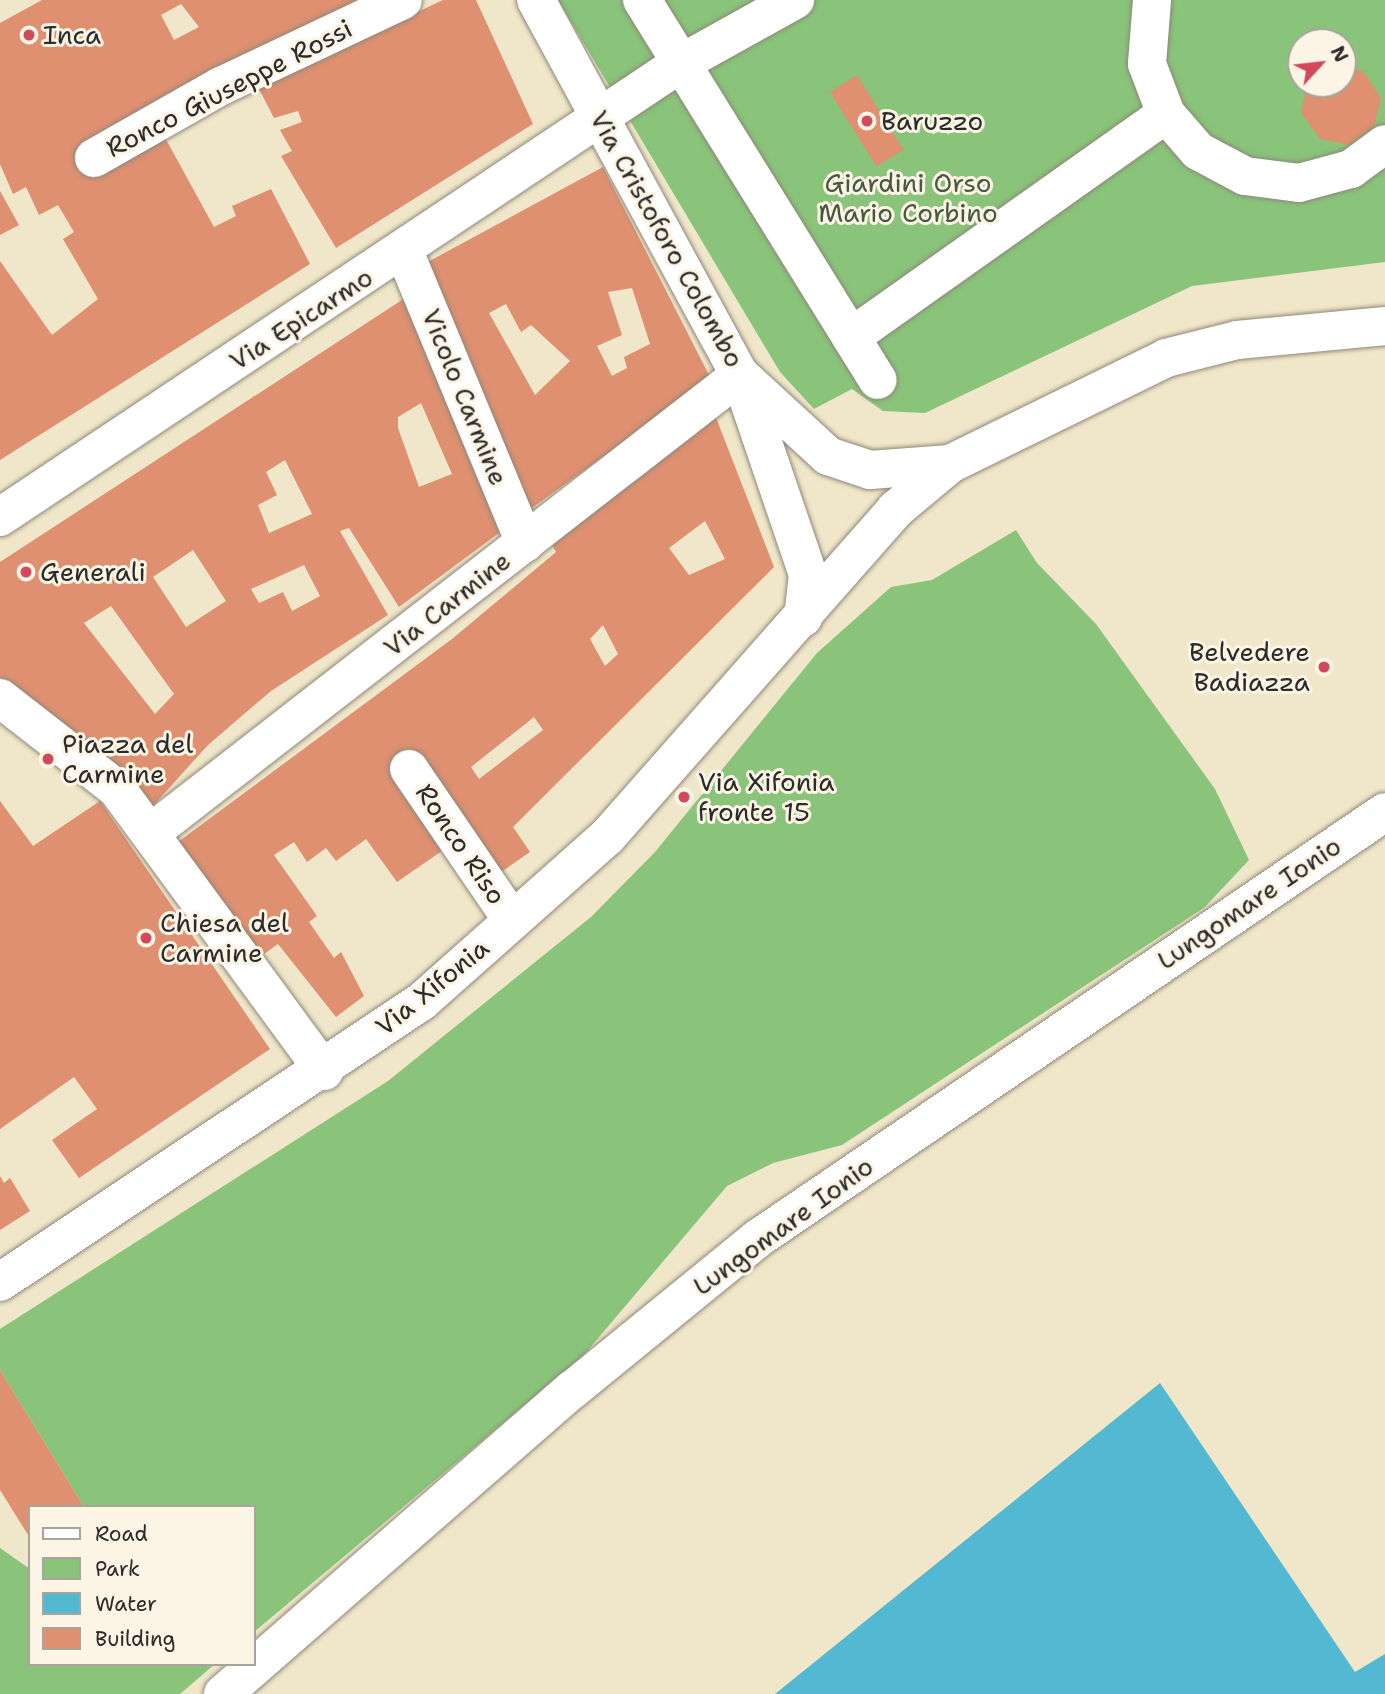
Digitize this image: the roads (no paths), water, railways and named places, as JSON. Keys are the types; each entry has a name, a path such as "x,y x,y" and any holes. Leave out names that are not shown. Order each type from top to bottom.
{"street":[{"name":"Ronco Giuseppe Rossi","path":"94,158 222,86 403,0"},
{"name":"Via Cristoforo Colombo","path":"536,0 740,375 828,456 870,470 950,464"},
{"path":"642,0 678,65 878,380"},
{"name":"Via Epicarmo","path":"0,517 404,251 678,65 795,0"},
{"path":"1152,0 1147,64 1166,114 1198,151 1245,177 1299,183 1351,169 1385,144"},
{"path":"850,337 1166,114"},
{"name":"Vicolo Carmine","path":"404,251 525,543"},
{"path":"950,464 1166,358 1237,340 1385,326"},
{"path":"740,375 808,575 803,618"},
{"name":"Via Carmine","path":"153,831 740,375"},
{"name":"Via Xifonia","path":"0,1282 324,1071 421,1002 607,837 803,618 895,510 950,464"},
{"path":"0,698 117,789 153,831 324,1071"},
{"name":"Ronco Riso","path":"409,769 512,920"},
{"name":"Lungomare Ionio","path":"256,1665 572,1390 757,1239 1385,813"},
{"name":"Lungomare Ionio","path":"223,1694 255,1666"}],"water":[{"path":"1160,1383 1355,1672 1385,1654 1385,1694 775,1694"}],"place":[{"name":"Inca","path":"29,35"},
{"name":"Baruzzo","path":"867,121"},
{"name":"Generali","path":"26,572"},
{"name":"Belvedere Badiazza","path":"1324,667"},
{"name":"Piazza del Carmine","path":"48,759"},
{"name":"Via Xifonia fronte 15","path":"684,797"},
{"name":"Chiesa del Carmine","path":"146,938"}],"park label":[{"name":"Giardini Orso Mario Corbino","path":"908,198"}]}
